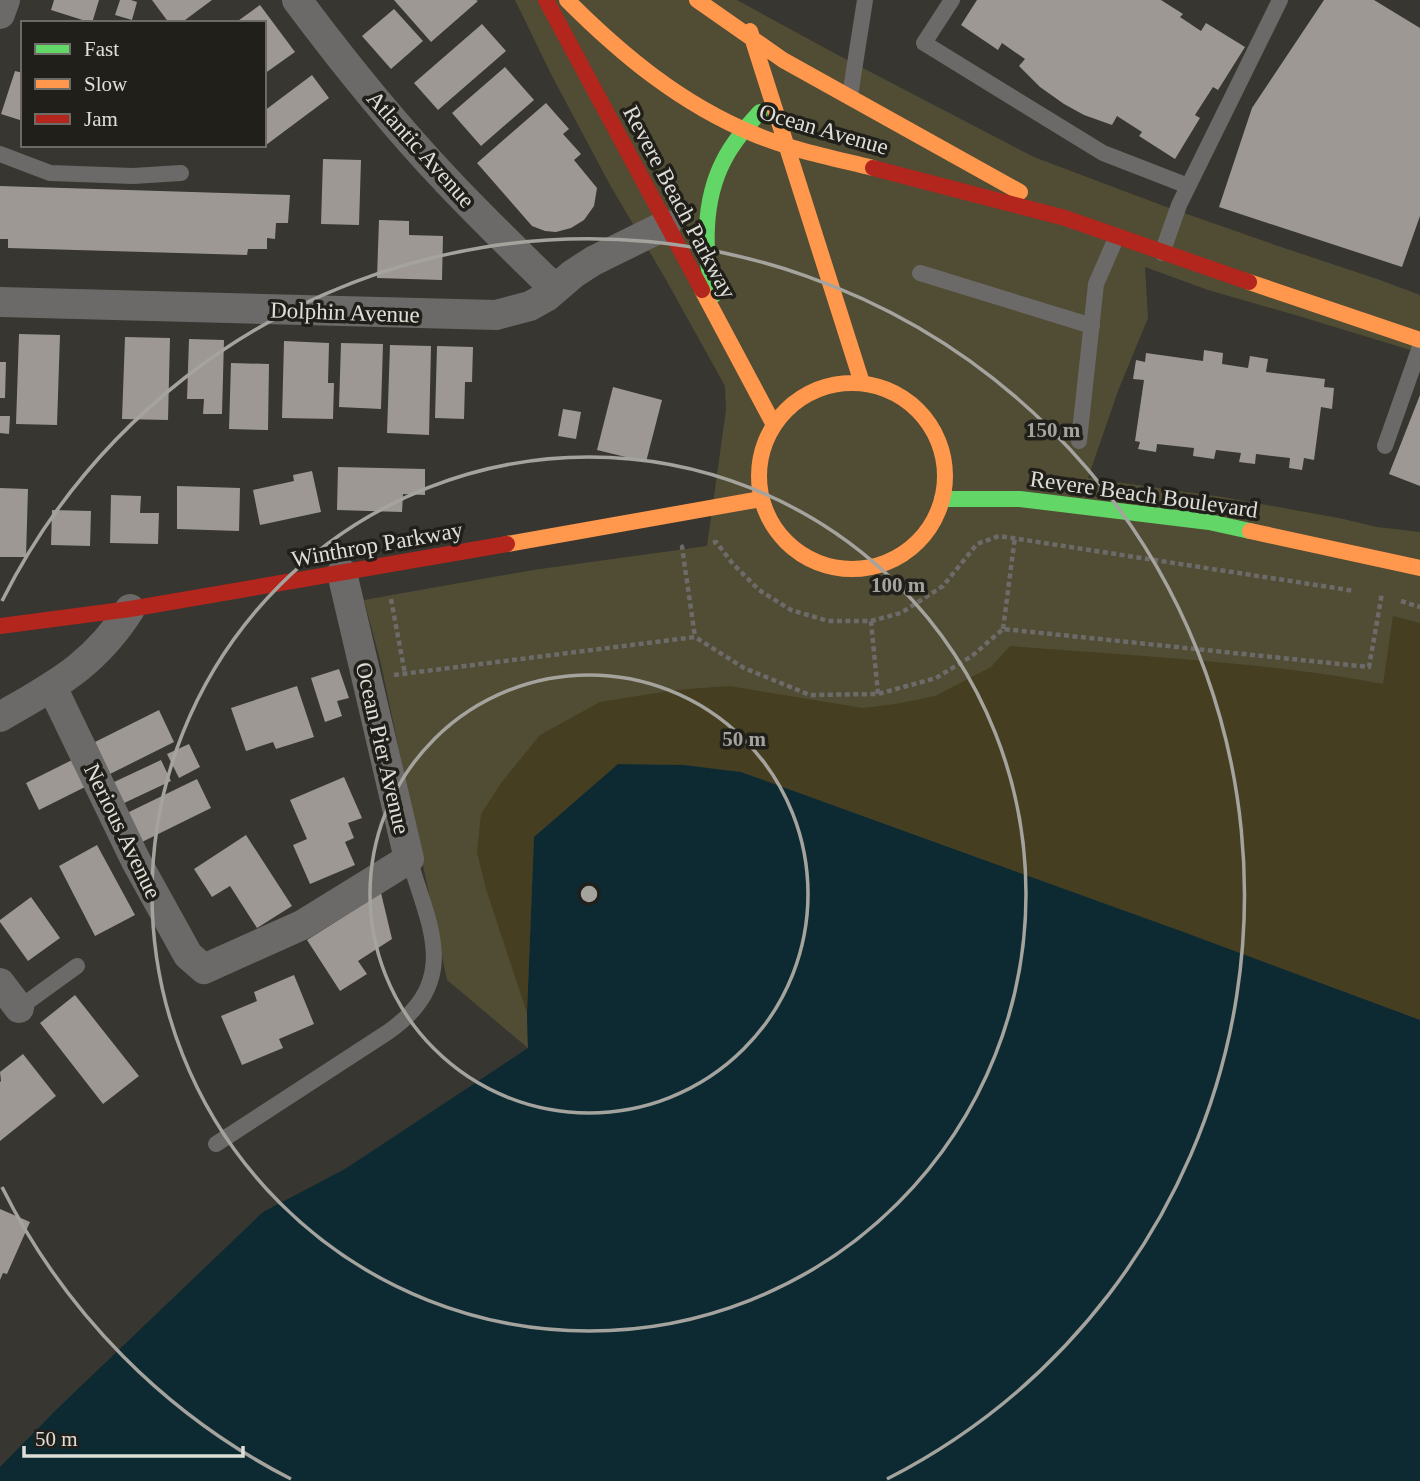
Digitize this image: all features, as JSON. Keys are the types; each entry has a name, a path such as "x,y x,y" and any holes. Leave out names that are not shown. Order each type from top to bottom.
{"main road":[{"name":"Revere Beach Parkway","path":"545,0 774,425"},
{"name":"Ocean Avenue","path":"567,0 626,57 653,78 700,108 744,130 787,146 1065,218 1420,340"},
{"path":"697,0 753,40"},
{"path":"742,10 777,98 787,146 862,383"},
{"name":"Ocean Avenue","path":"753,40 783,60 1065,218"},
{"path":"799,86 817,83 828,85"},
{"path":"720,325 712,288 707,232 712,187 721,165 744,130 777,98"},
{"path":"862,383 888,390 917,409 939,442 945,476 942,499 935,518 913,546 886,564 861,569 838,569 816,563 796,552 771,525 761,499 759,465 766,440 774,425 792,405 825,387 862,383"},
{"name":"Winthrop Parkway","path":"0,626 130,609 761,499"},
{"name":"Revere Beach Boulevard","path":"942,499 1020,499 1209,522 1420,568"}],"street":[{"path":"0,14 5,0"},
{"name":"Atlantic Avenue","path":"297,0 422,153 555,289"},
{"name":"Dolphin Avenue","path":"0,303 484,315 506,313 530,306 593,261 666,225"},
{"name":"Ocean Pier Avenue","path":"204,969 291,931 409,859 342,573"},
{"path":"0,717 72,673 102,648 130,609"},
{"name":"Nerious Avenue","path":"52,687 136,861 188,955 204,969"},
{"path":"0,983 19,1008"}],"lane":[{"path":"952,0 925,43 1103,153 1188,187"},
{"path":"1162,253 1179,205 1280,0"},
{"path":"850,96 866,1"},
{"path":"0,154 50,173 133,176 181,173"},
{"path":"1079,440 1096,284 1117,236"},
{"path":"920,273 1092,326"},
{"path":"1385,446 1420,347"},
{"path":"216,1144 388,1032 419,1003 432,977 434,950 409,859"},
{"path":"19,1008 77,966"}],"path":[{"path":"705,544 716,542 759,590 791,610 828,621 871,621 901,613 943,586 977,544 999,536 1355,591"},
{"path":"368,678 695,637 744,668 810,695 878,694 936,678 972,656 1003,629 1014,538"},
{"path":"693,545 682,547 695,637"},
{"path":"1003,629 1369,667 1388,561"},
{"path":"390,593 405,674"},
{"path":"871,621 878,694"}],"shaded area":[{"path":"515,0 737,0 1034,157 1161,205 1420,295 1420,353 1208,290 1145,267 1148,318 1118,391 1088,478 1222,497 1377,527 1420,532 1420,1020 1178,930 527,1013 528,1048 447,980 381,664 364,600 533,570 707,546 726,410 725,386 610,185"}],"sand":[{"path":"1393,616 1420,623 1420,1020 741,772 684,765 618,764 534,837 527,1013 486,889 477,852 481,814 501,783 540,735 600,702 675,690 729,686 863,708 896,704 935,696 991,667 1010,646 1244,665 1383,684"}],"water":[{"path":"618,764 684,765 741,772 1420,1020 1420,1481 0,1481 0,1467 263,1212 345,1169 528,1048 534,837"}],"building":[{"path":"54,0 99,0 93,21 51,10"},
{"path":"120,0 137,2 132,20 115,15"},
{"path":"152,0 212,0 184,21 168,21"},
{"path":"394,0 476,0 478,1 431,42"},
{"path":"977,0 1161,0 1183,14 1180,17 1201,31 1206,23 1245,47 1218,90 1213,87 1195,115 1200,118 1175,159 1139,136 1142,132 1117,116 1112,125 1064,104 1040,87 1019,66 1025,59 1002,43 998,50 961,25"},
{"path":"1324,0 1374,0 1420,28 1420,216 1402,267 1219,207 1252,108"},
{"path":"260,5 295,52 266,73 266,21 238,21"},
{"path":"394,9 423,41 391,69 362,36"},
{"path":"482,24 506,51 438,110 414,83"},
{"path":"505,67 534,100 481,146 452,113"},
{"path":"15,71 21,72 21,120 1,114"},
{"path":"312,75 329,98 266,145 266,110"},
{"path":"546,103 569,129 563,134 581,154 574,160 597,188 594,206 584,220 571,228 556,232 532,226 477,163"},
{"path":"323,159 361,160 359,225 321,224"},
{"path":"0,186 290,195 288,223 276,223 275,239 267,238 267,249 248,249 247,255 8,248 8,239 0,239"},
{"path":"379,220 409,221 409,235 443,236 442,280 377,278"},
{"path":"19,334 60,335 57,425 16,424"},
{"path":"125,337 170,338 168,420 122,419"},
{"path":"189,339 224,340 222,414 203,414 204,399 187,399"},
{"path":"284,341 329,343 328,383 334,383 333,419 282,418"},
{"path":"341,343 383,344 381,409 339,407"},
{"path":"390,345 431,346 429,435 387,433"},
{"path":"437,346 473,347 472,382 465,382 464,419 435,418"},
{"path":"1204,350 1223,353 1222,364 1248,368 1250,356 1268,359 1266,372 1325,379 1324,387 1334,388 1332,409 1321,407 1314,460 1304,458 1302,470 1289,468 1290,458 1256,454 1255,464 1239,462 1241,453 1216,450 1214,459 1193,456 1194,448 1157,444 1156,452 1138,449 1140,442 1135,441 1144,380 1133,379 1136,360 1145,362 1146,353 1203,361"},
{"path":"0,362 6,362 5,398 0,398"},
{"path":"231,363 269,364 268,430 229,429"},
{"path":"613,387 662,400 646,462 597,450"},
{"path":"1420,395 1420,486 1389,474"},
{"path":"563,409 581,412 576,439 558,436"},
{"path":"0,416 10,416 9,434 0,433"},
{"path":"338,467 425,469 425,495 403,494 402,512 337,510"},
{"path":"312,471 321,512 260,525 253,490 294,481 293,475"},
{"path":"177,486 240,488 239,531 177,529"},
{"path":"0,488 28,489 26,557 0,557"},
{"path":"111,495 141,496 140,513 159,513 158,544 110,543"},
{"path":"52,510 91,511 90,546 51,545"},
{"path":"339,669 349,698 337,701 342,716 325,722 311,678"},
{"path":"297,686 314,737 276,749 273,742 246,751 231,708"},
{"path":"159,710 174,742 110,774 95,742"},
{"path":"189,744 200,767 179,778 167,754"},
{"path":"76,758 89,785 39,810 26,783"},
{"path":"161,760 171,781 122,804 112,783"},
{"path":"344,777 362,818 348,823 354,838 345,842 355,865 310,884 293,845 307,839 290,800"},
{"path":"197,779 211,808 142,842 127,813"},
{"path":"246,835 292,906 257,928 230,886 212,897 194,869"},
{"path":"97,845 135,915 95,936 59,866"},
{"path":"381,893 392,939 358,961 367,974 340,991 307,940"},
{"path":"31,897 60,938 28,961 0,920"},
{"path":"294,975 314,1024 279,1039 283,1048 242,1065 221,1016 257,1001 254,992"},
{"path":"75,995 139,1076 103,1104 40,1023"},
{"path":"23,1054 56,1096 0,1141 0,1072"},
{"path":"0,1209 30,1222 7,1274 3,1273 0,1280"}],"traffic: fast":[{"path":"714,295 707,244 712,192 728,153 760,112"},
{"path":"942,499 1020,499 1209,522 1250,531"}],"traffic: slow":[{"path":"567,0 631,59 677,93 727,122 768,140 873,168"},
{"path":"697,0 783,60 1020,192"},
{"path":"750,31 862,383"},
{"path":"1249,282 1420,340"},
{"path":"702,290 774,425"},
{"path":"852,383 888,390 918,410 938,440 945,476 938,512 918,542 888,562 852,569 816,562 786,542 766,512 759,476 766,440 786,410 816,390 852,383"},
{"path":"507,544 761,499"},
{"path":"1250,531 1420,568"}],"traffic: jam":[{"path":"546,0 702,290"},
{"path":"873,168 1065,218 1249,282"},
{"path":"0,626 130,609 507,544"}]}
